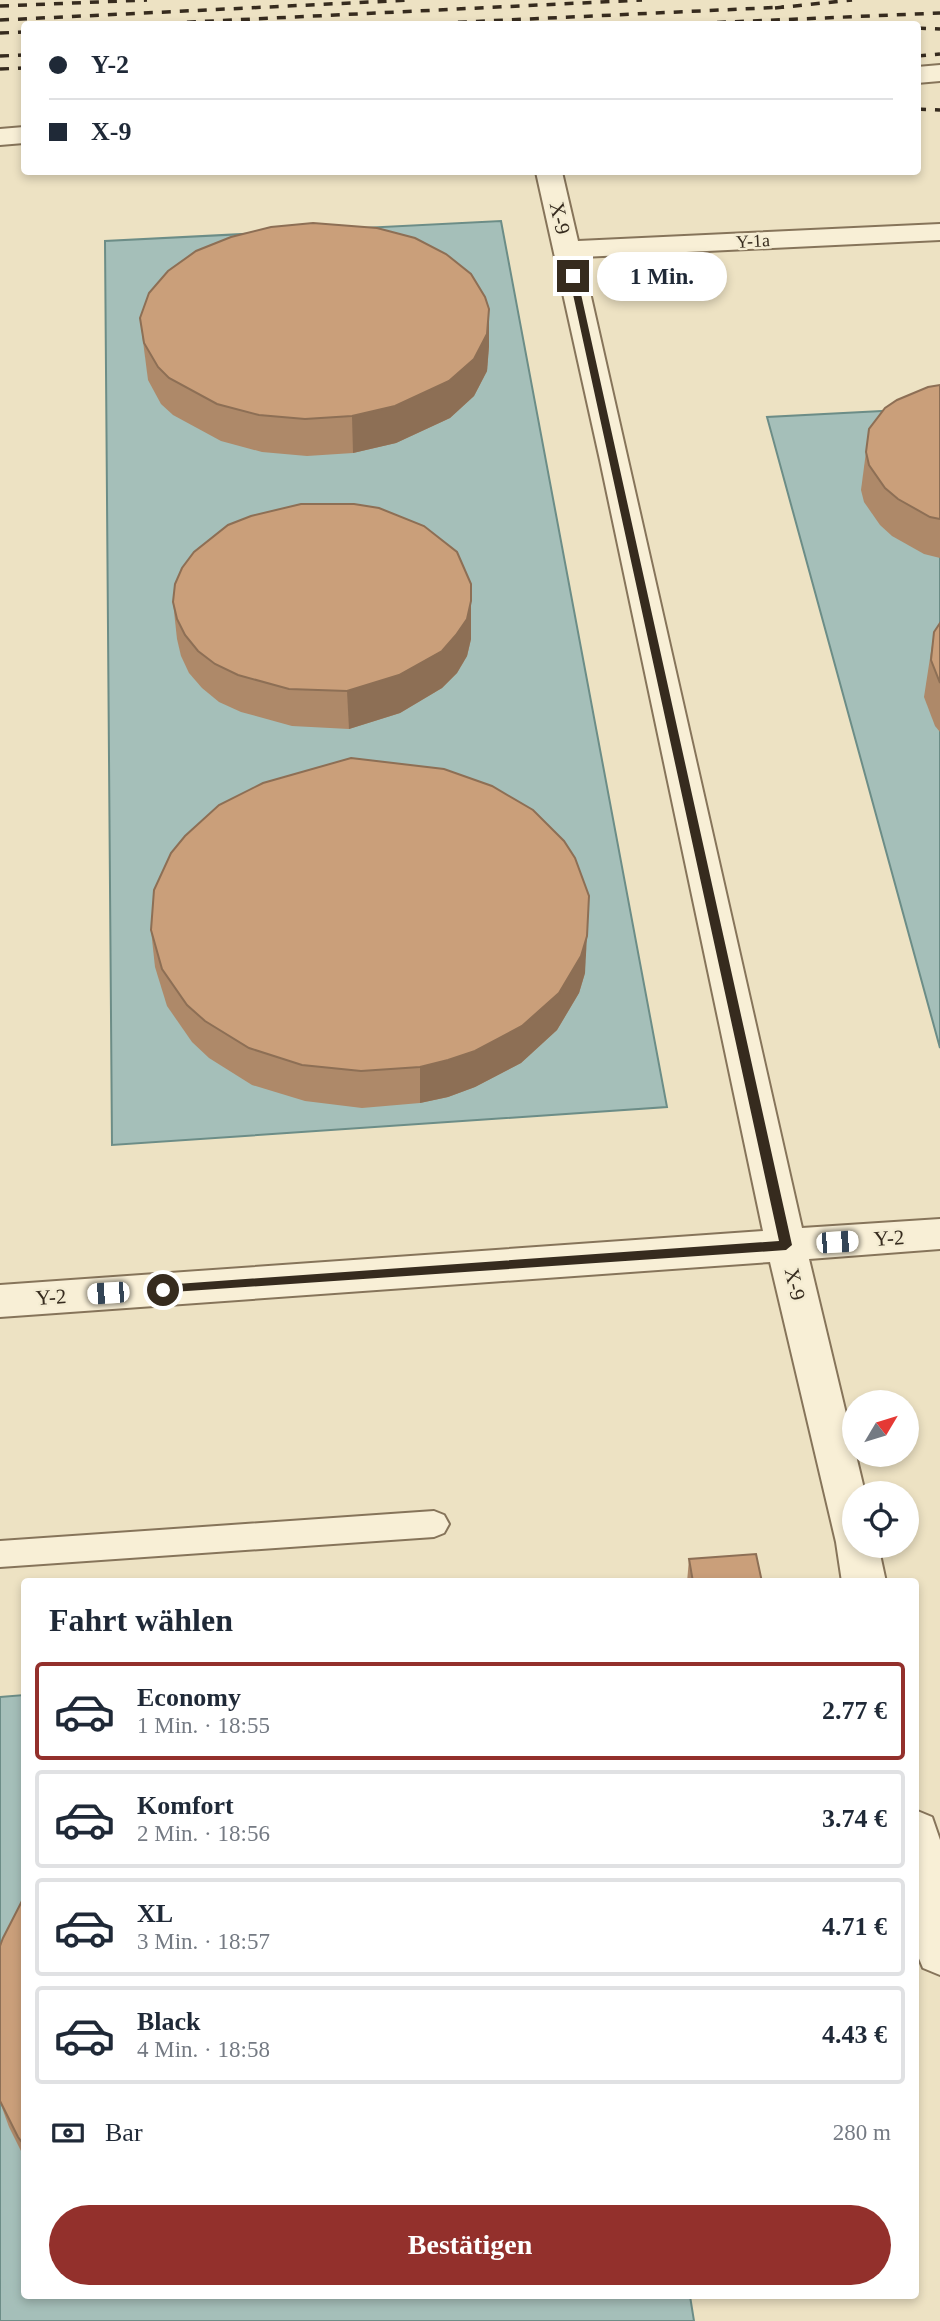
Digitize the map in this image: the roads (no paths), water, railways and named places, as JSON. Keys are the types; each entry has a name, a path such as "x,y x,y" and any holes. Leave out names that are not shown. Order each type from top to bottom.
{"street":[{"path":"921,75 940,73"},
{"path":"0,137 21,135"},
{"name":"X-9","path":"550,175 786,1245 842,1484"},
{"name":"Y-1a","path":"567,250 940,232"},
{"name":"Y-2","path":"0,1301 940,1234"},
{"path":"859,1558 863,1578"},
{"path":"919,1851 940,1952"}],"lane":[{"path":"0,1554 434,1524"}],"water":[{"path":"501,221 667,1107 112,1145 105,241"},
{"path":"940,408 940,1048 767,417"},
{"path":"21,1695 21,2299 690,2299 694,2321 0,2321 0,1697"}],"railway":[{"path":"0,6 147,0"},
{"path":"0,20 412,0"},
{"path":"212,21 642,0"},
{"path":"775,8 852,0"},
{"path":"486,21 784,7"},
{"path":"752,21 940,13"},
{"path":"921,28 940,29"},
{"path":"0,33 21,32"},
{"path":"921,56 940,54"},
{"path":"0,56 21,55"},
{"path":"0,69 21,68"},
{"path":"921,109 940,110"}]}
